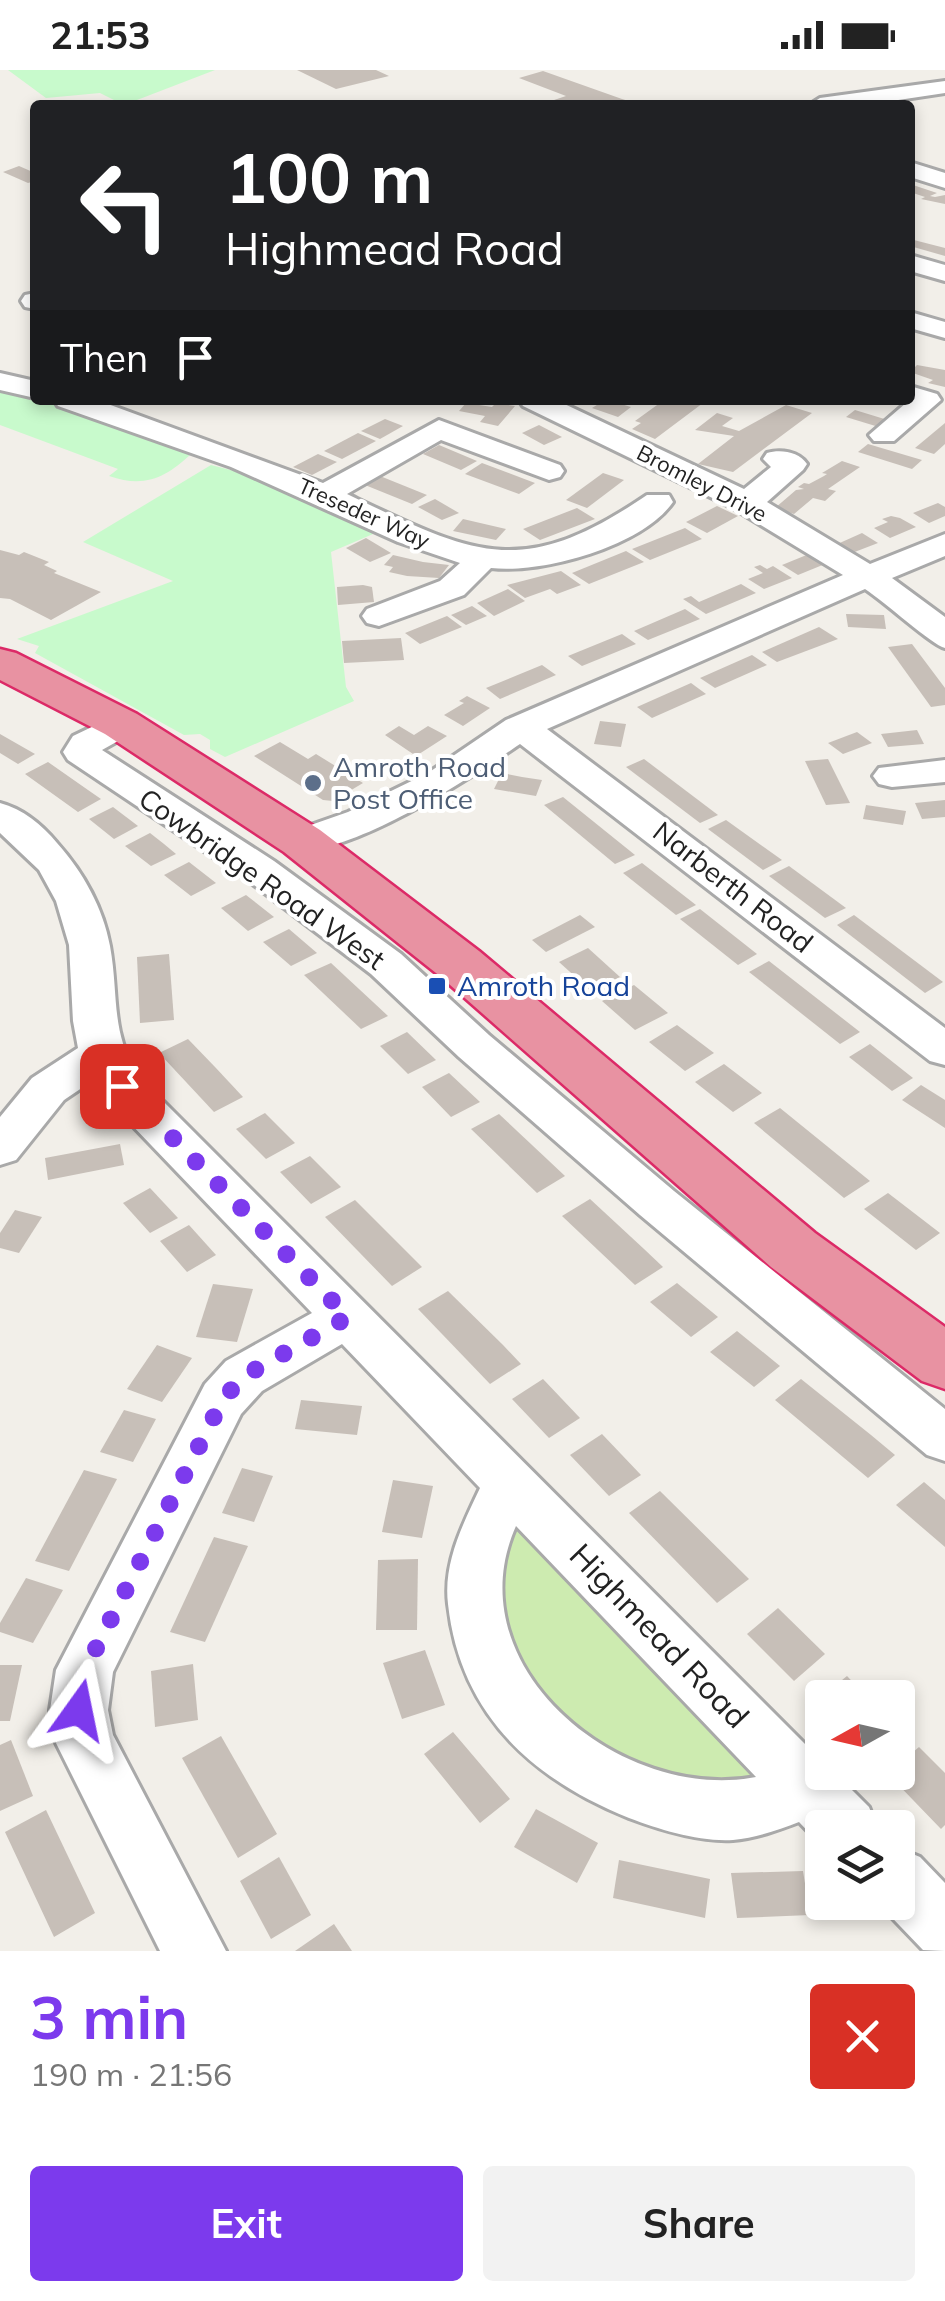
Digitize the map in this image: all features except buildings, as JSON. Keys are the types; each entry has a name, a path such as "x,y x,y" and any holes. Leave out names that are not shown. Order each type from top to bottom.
{"highway":[{"name":"Cowbridge Road West","path":"0,662 121,724 302,842 460,964 771,1264 945,1362"}],"street":[{"path":"856,100 944,88"},
{"path":"915,171 945,181"},
{"path":"915,265 945,273"},
{"path":"915,321 945,330"},
{"path":"0,381 30,389"},
{"path":"884,435 927,400 915,396"},
{"name":"Treseder Way","path":"83,405 184,438 325,494 424,542 485,557 529,560 553,556 609,536 658,502"},
{"name":"Bromley Drive","path":"543,405 744,501 900,596 945,638"},
{"path":"325,494 426,424 549,471"},
{"path":"744,501 757,495 792,464 778,459"},
{"path":"302,842 361,820 440,781 519,728 945,544"},
{"path":"390,607 452,588 485,557"},
{"name":"Cowbridge Road West","path":"121,724 86,744 81,752 260,870 386,964 474,1046 771,1264 945,1439"},
{"name":"Narberth Road","path":"519,728 549,745 945,1050"},
{"path":"892,776 945,771"},
{"name":"Highmead Road","path":"1,817 56,864 82,910 92,966 91,1008 102,1053 122,1086 828,1808"},
{"path":"0,1148 48,1089 102,1053"},
{"path":"194,1951 85,1741 79,1710 85,1670 223,1399 244,1376 348,1317"},
{"name":"Highmead Road","path":"509,1482 487,1517 474,1566 478,1626 499,1684 540,1738 603,1782 659,1802 724,1811 772,1803 828,1808"},
{"path":"915,1897 945,1928"}],"green space":[{"path":"8,70 215,70 137,100 114,100 100,93 46,98"},
{"path":"0,389 30,398 30,405 56,405 101,418 190,455 155,478 122,480 109,476 118,469 0,425"},
{"path":"211,465 258,477 380,531 331,552 346,687 354,701 225,757 210,749 210,740 200,734 184,735 35,653 39,646 17,639 173,581 83,542"},
{"path":"512,1515 768,1789 616,1772 500,1655 503,1518"}],"place":[{"name":"Amroth Road Post Office","path":"313,783"},
{"name":"Amroth Road","path":"437,986"}],"route":[{"path":"79,1710 85,1670 223,1399 244,1376 348,1317 122,1086"}]}
